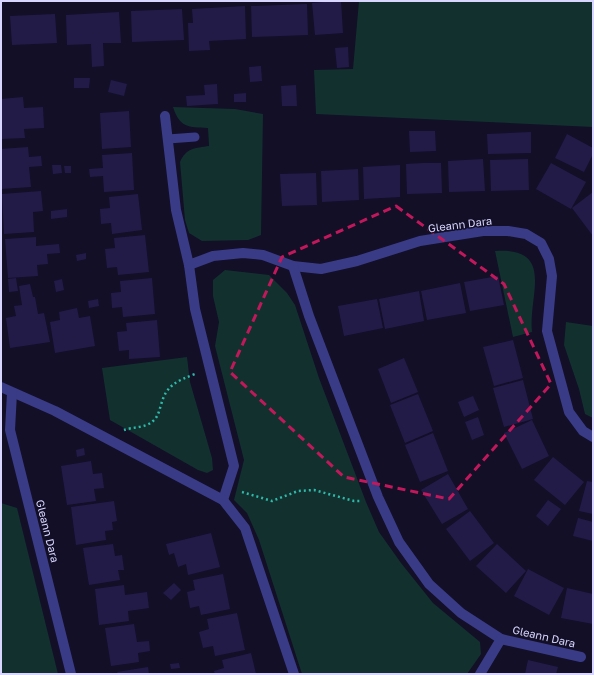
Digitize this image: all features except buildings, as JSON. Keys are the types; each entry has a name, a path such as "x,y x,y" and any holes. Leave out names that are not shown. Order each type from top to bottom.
{"street":[{"path":"166,116 176,210 189,265 195,309 234,466 223,500"},
{"name":"Gleann Dara","path":"189,265 213,256 243,254 263,255 293,266 321,269 357,261 420,241 483,231 508,231 526,234 541,243 549,259 552,276 547,331 569,412 583,431 593,437"},
{"name":"Gleann Dara","path":"293,266 312,323 378,497 399,542 429,584 460,613 501,639 582,657"},
{"path":"1,387 55,411 223,500 245,528 294,674"},
{"name":"Gleann Dara","path":"12,393 10,430 71,674"},
{"name":"Gleann Dara","path":"480,674 501,639"}],"lane":[{"path":"168,139 195,137"}],"path":[{"path":"102,437 152,423 156,418 164,393 168,388 184,378 209,368"},
{"path":"229,482 239,491 272,500 298,492 314,490 354,501 366,502 378,497"}],"highlighted area":[{"path":"396,206 504,284 551,384 449,499 344,477 230,372 282,257"}],"green space":[{"path":"359,1 593,1 593,127 316,114 314,70 353,69"},
{"path":"173,107 235,109 263,114 261,235 248,240 202,241 189,233 185,220 180,162 182,157 188,151 195,148 209,146 208,128 195,127 182,123"},
{"path":"495,251 514,252 526,257 532,265 535,276 535,289 532,332 513,337"},
{"path":"225,270 269,275 287,293 295,305 319,378 366,502 379,532 401,563 433,603 480,642 481,654 467,674 302,674 259,540 247,513 234,500 244,460 215,346 219,322 213,296 213,280"},
{"path":"566,322 593,326 593,418 585,414 579,389 564,345"},
{"path":"187,357 190,382 212,458 213,470 207,473 198,470 110,420 102,368"},
{"path":"1,503 17,508 58,674 1,674"}]}
